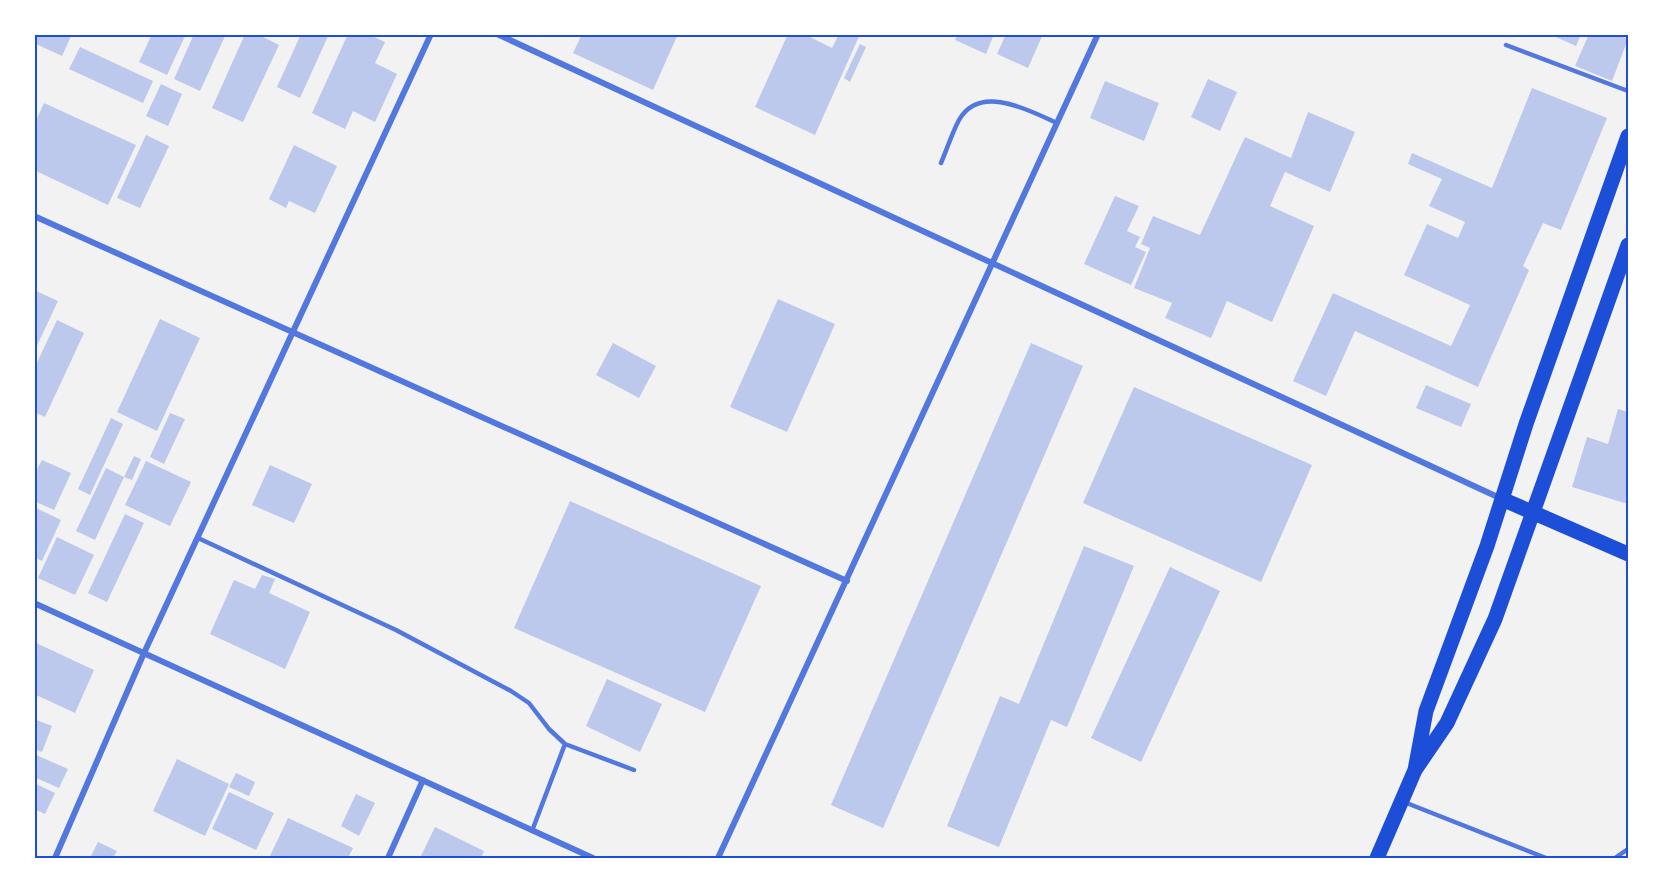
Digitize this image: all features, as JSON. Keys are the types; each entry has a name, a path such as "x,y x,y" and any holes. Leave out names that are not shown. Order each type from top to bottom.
{"main road":[{"path":"1415,770 1426,711 1629,136"},
{"path":"1377,858 1415,770 1447,723 1495,619 1629,245"},
{"path":"1502,499 1629,554"}],"street":[{"path":"56,858 144,653 294,334 431,34"},
{"path":"497,34 1502,499"},
{"path":"718,858 1098,34"},
{"path":"34,216 847,581"},
{"path":"34,603 593,858"},
{"path":"388,858 423,780"}],"lane":[{"path":"1506,45 1629,91"},
{"path":"941,163 960,118 976,104 1011,104 1057,123"},
{"path":"198,538 396,630 511,691 529,703 549,729 565,744 634,771"},
{"path":"532,831 565,744"},
{"path":"1402,801 1546,858"},
{"path":"1615,858 1629,849"}],"building":[{"path":"34,34 72,34 62,56 34,43"},
{"path":"152,34 186,34 167,75 139,62"},
{"path":"194,34 226,34 200,91 174,79"},
{"path":"245,34 257,34 279,45 243,122 212,108"},
{"path":"301,34 329,34 300,98 277,87"},
{"path":"348,34 368,34 385,42 375,63 397,74 375,122 353,111 345,129 312,113"},
{"path":"582,34 678,34 653,90 573,53"},
{"path":"788,34 804,34 832,48 839,34 860,34 815,135 755,107"},
{"path":"958,34 994,34 986,54 955,40"},
{"path":"1006,34 1043,34 1028,68 997,54"},
{"path":"1549,34 1581,34 1576,46"},
{"path":"1589,34 1617,34 1628,39 1612,81 1575,66"},
{"path":"860,44 866,47 850,82 844,78"},
{"path":"80,47 153,81 143,103 69,69"},
{"path":"1208,79 1237,92 1220,131 1191,117"},
{"path":"1105,81 1159,103 1144,141 1090,118"},
{"path":"161,84 182,94 168,126 146,116"},
{"path":"1532,88 1607,118 1561,230 1543,223 1523,266 1529,270 1478,387 1355,331 1326,396 1293,381 1333,293 1451,346 1470,305 1404,275 1427,224 1458,238 1465,222 1429,206 1442,179 1408,164 1412,153 1492,188"},
{"path":"44,103 136,145 108,205 34,170 34,125"},
{"path":"1308,112 1355,132 1330,192 1285,172 1270,206 1314,226 1272,322 1227,301 1211,338 1165,318 1172,303 1134,288 1150,248 1141,244 1153,216 1200,235 1245,137 1291,158"},
{"path":"146,135 169,146 140,208 117,198"},
{"path":"294,145 337,166 315,213 289,201 286,208 269,199"},
{"path":"1115,196 1139,206 1127,231 1140,237 1135,247 1146,252 1131,285 1084,264"},
{"path":"34,290 58,301 34,352"},
{"path":"778,299 835,324 787,432 730,407"},
{"path":"160,319 200,338 157,431 117,412"},
{"path":"57,320 84,333 45,417 34,412 34,369"},
{"path":"613,343 656,366 639,398 596,375"},
{"path":"1031,343 1083,366 883,828 831,805"},
{"path":"1426,385 1471,404 1461,427 1416,408"},
{"path":"1134,387 1312,465 1261,582 1083,503"},
{"path":"1618,409 1628,412 1628,504 1572,487 1587,437 1608,444"},
{"path":"170,413 185,419 164,464 150,457"},
{"path":"111,418 123,424 90,495 78,489"},
{"path":"134,456 141,459 132,480 124,477"},
{"path":"42,460 71,473 54,510 34,501 34,475"},
{"path":"146,461 191,482 170,526 125,505"},
{"path":"270,465 312,484 294,523 252,505"},
{"path":"106,468 124,477 95,540 76,531"},
{"path":"570,501 761,586 705,712 514,628"},
{"path":"34,507 61,520 42,561 34,557"},
{"path":"125,514 144,523 107,602 88,593"},
{"path":"57,537 94,555 75,595 38,578"},
{"path":"1084,546 1134,566 1067,727 1051,720 999,847 947,826 1000,696 1019,704"},
{"path":"1170,567 1220,591 1141,762 1091,738"},
{"path":"262,575 275,579 269,593 310,612 285,669 210,634 234,580 255,589"},
{"path":"34,642 94,670 75,713 34,694"},
{"path":"607,679 662,704 640,752 586,726"},
{"path":"34,719 52,726 42,752 34,749"},
{"path":"34,754 68,769 59,788 34,777"},
{"path":"177,759 229,784 205,836 153,811"},
{"path":"236,773 255,782 249,796 229,787"},
{"path":"34,783 55,793 45,814 34,809"},
{"path":"229,792 274,813 256,850 212,829"},
{"path":"356,794 375,803 359,836 341,826"},
{"path":"288,818 353,848 348,858 269,858"},
{"path":"435,827 484,851 481,858 420,858"},
{"path":"98,842 117,851 113,858 90,858"}]}
